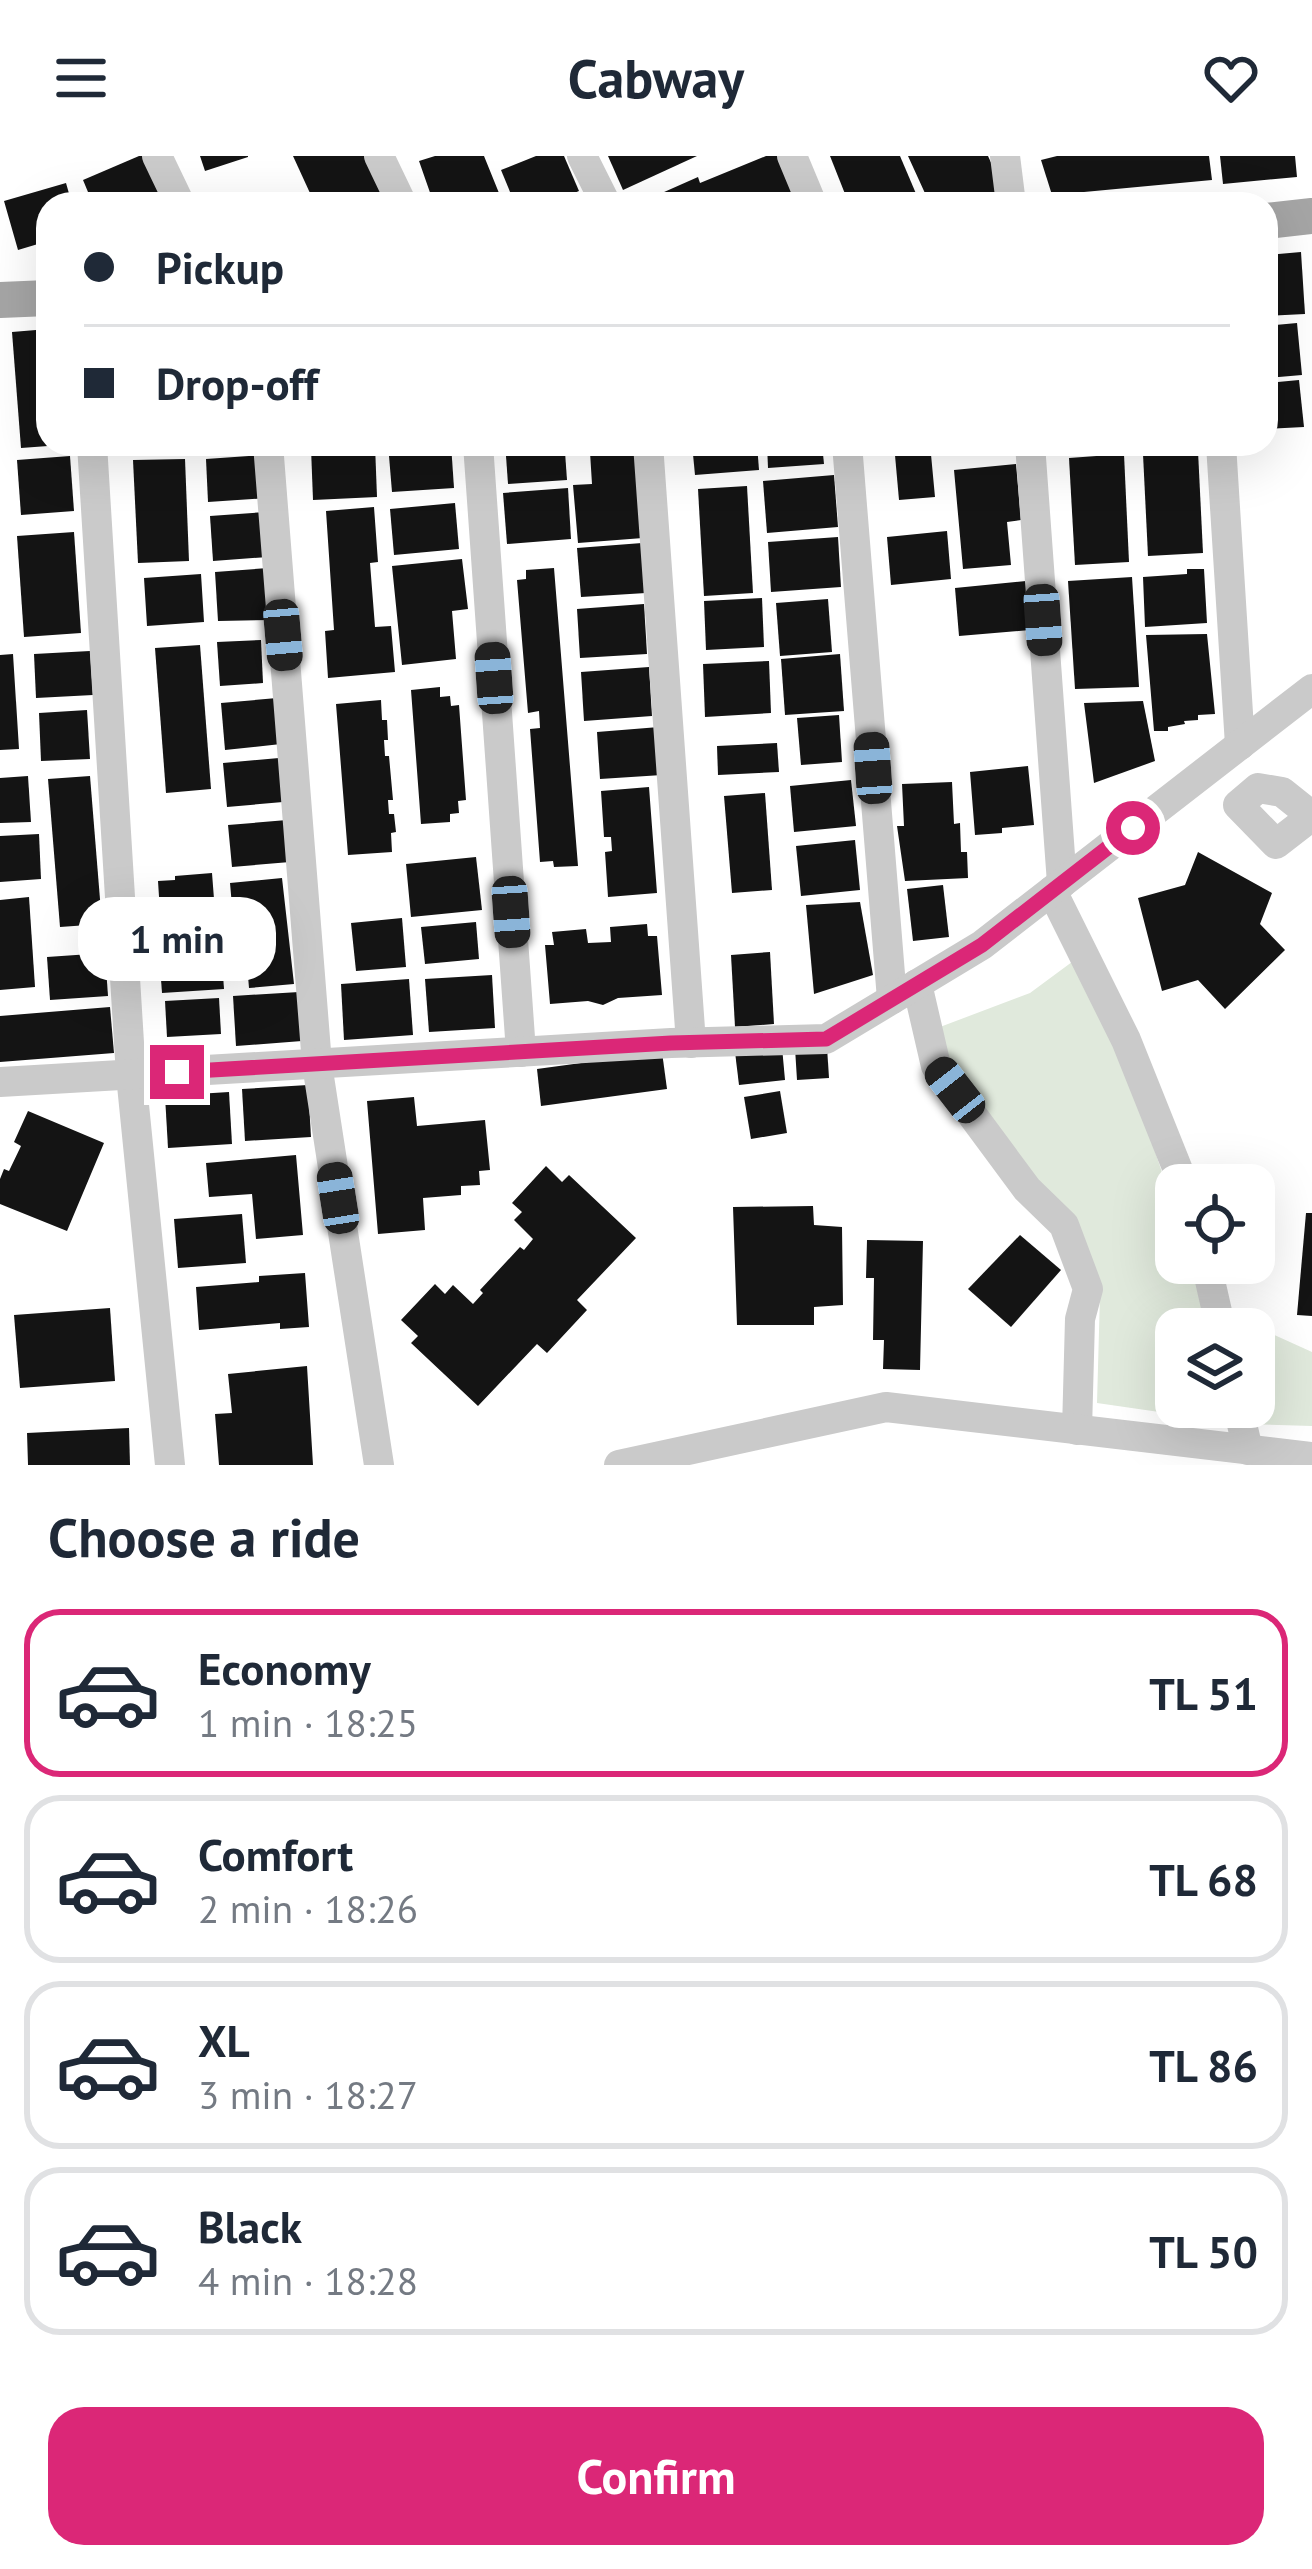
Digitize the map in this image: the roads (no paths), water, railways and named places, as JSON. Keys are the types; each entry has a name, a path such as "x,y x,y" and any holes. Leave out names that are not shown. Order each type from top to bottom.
{"main road":[{"path":"1278,220 1312,216"},
{"path":"0,300 36,298"}],"street":[{"path":"157,156 174,192"},
{"path":"379,156 396,192"},
{"path":"582,156 600,192"},
{"path":"792,156 807,192"},
{"path":"1005,156 1009,192"},
{"path":"93,456 131,1075 170,1465"},
{"path":"269,456 317,1064 379,1465"},
{"path":"479,456 521,1052"},
{"path":"649,456 692,1043"},
{"path":"848,456 904,992 936,1066 1027,1189 1064,1226 1088,1289 1080,1319 1077,1430"},
{"path":"1031,456 1057,887 1176,1164"},
{"path":"1222,456 1240,746"},
{"path":"0,1082 826,1039 982,945 1312,689"},
{"path":"619,1465 886,1407 1312,1457"},
{"path":"1243,1428 1248,1450"}]}
